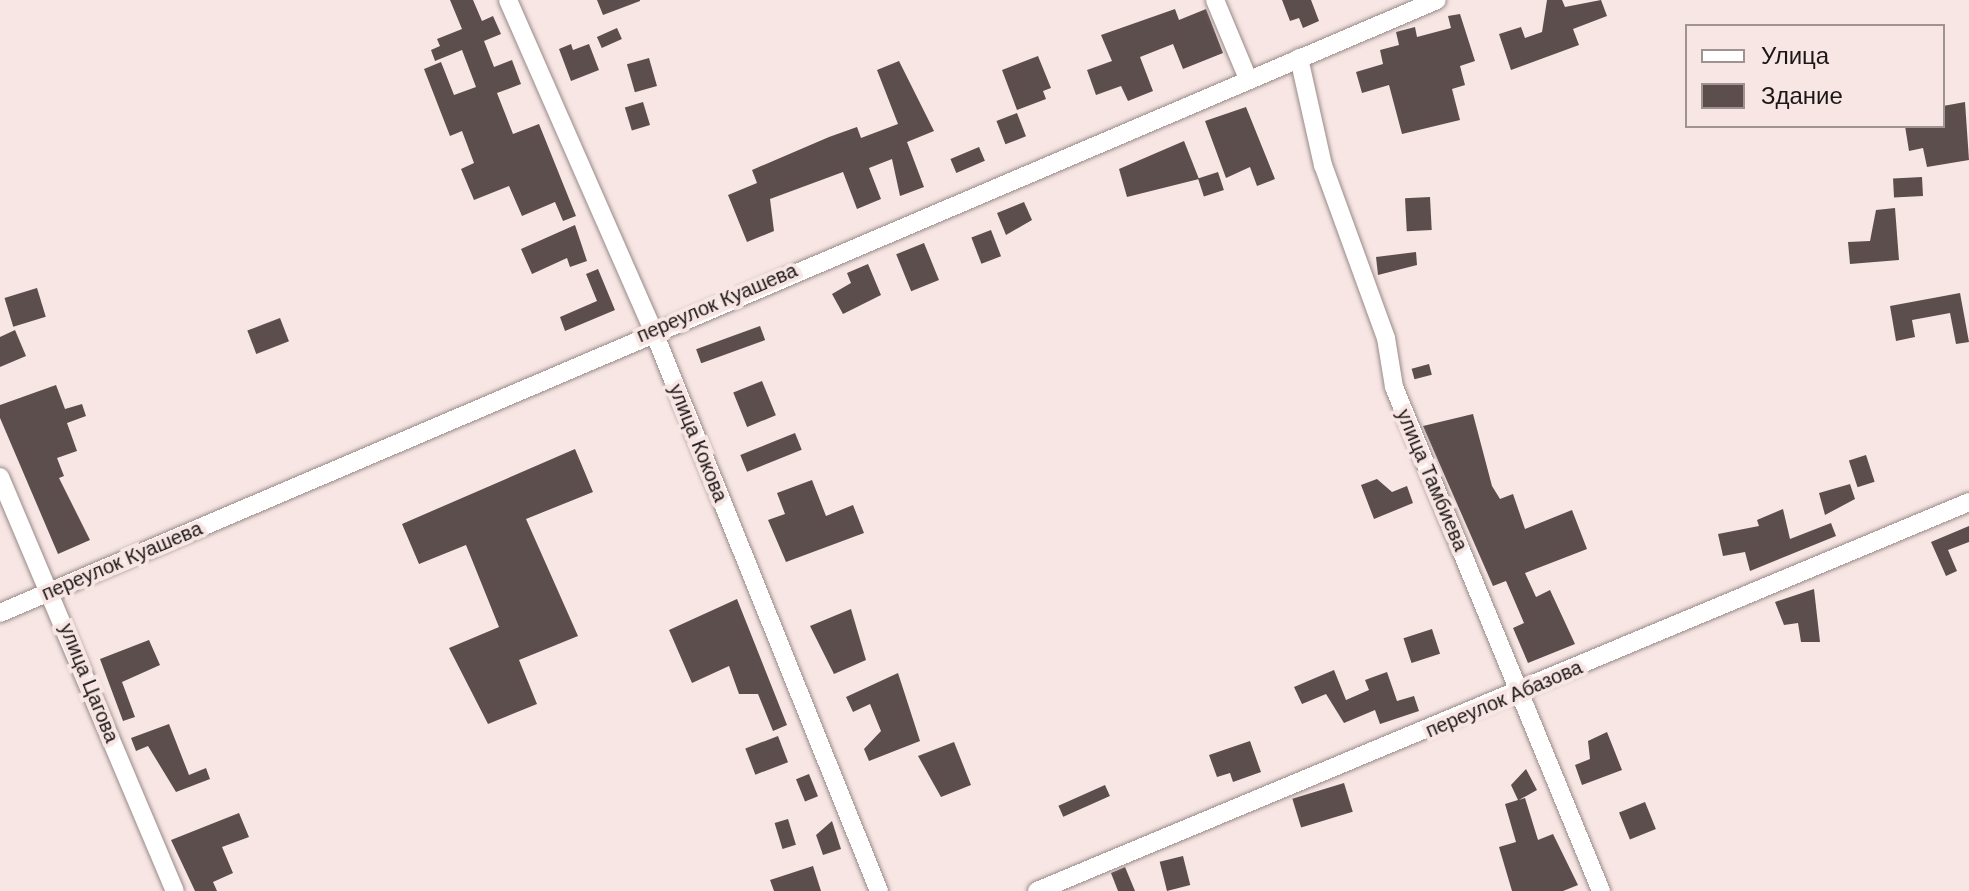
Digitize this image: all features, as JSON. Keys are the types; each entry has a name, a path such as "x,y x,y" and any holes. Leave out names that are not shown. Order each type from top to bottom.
{"street":[{"name":"улица Кокова","path":"508,0 653,330 879,891"},
{"path":"1215,0 1248,79"},
{"name":"переулок Куашева","path":"0,613 653,330 1437,0"},
{"name":"улица Тамбиева","path":"1299,58 1323,165 1386,338 1394,387 1601,891"},
{"name":"улица Цагова","path":"0,477 51,591 175,891"},
{"name":"переулок Абазова","path":"1037,891 1521,692 1969,502"}],"building":[{"path":"450,0 473,0 482,21 493,16 501,34 484,41 494,67 512,60 521,84 497,93 513,134 539,124 576,216 563,221 555,202 522,216 509,186 474,200 461,169 474,163 462,131 450,136 424,69 441,62 454,95 476,87 462,50 435,61 431,50 440,46 437,39 462,29"},
{"path":"597,0 640,0 640,1 603,15"},
{"path":"1282,0 1311,0 1319,21 1303,28 1299,18 1290,21"},
{"path":"1547,0 1562,0 1565,7 1601,0 1607,16 1573,29 1579,45 1511,70 1499,34 1521,27 1525,38 1542,32"},
{"path":"1175,9 1179,20 1206,9 1223,53 1183,69 1173,44 1140,57 1153,91 1128,101 1121,86 1096,95 1087,70 1112,61 1101,35"},
{"path":"1460,14 1475,61 1460,66 1465,85 1452,89 1460,120 1402,134 1389,85 1362,93 1356,72 1383,64 1380,50 1399,45 1396,32 1415,27 1417,37 1451,28 1448,16"},
{"path":"617,28 622,39 602,48 597,37"},
{"path":"571,44 573,50 589,44 599,70 571,81 559,49"},
{"path":"1038,56 1051,88 1043,91 1046,99 1017,110 1002,70"},
{"path":"649,58 657,86 635,92 627,64"},
{"path":"899,61 934,131 907,142 924,187 900,196 892,159 869,168 881,199 857,209 843,172 770,199 774,231 747,242 728,195 757,183 752,170 829,137 857,127 861,138 898,124 877,70"},
{"path":"643,102 650,125 632,131 625,108"},
{"path":"1965,102 1969,160 1927,167 1923,148 1909,151 1905,128 1945,128 1945,106"},
{"path":"1246,107 1275,179 1257,186 1250,167 1226,178 1205,121"},
{"path":"1017,113 1026,136 1005,144 996,121"},
{"path":"1184,141 1199,179 1127,197 1119,169"},
{"path":"979,147 985,161 956,173 950,159"},
{"path":"1218,172 1224,190 1204,197 1198,178"},
{"path":"1922,177 1923,196 1894,197 1893,179"},
{"path":"1430,197 1432,230 1407,231 1405,198"},
{"path":"1024,202 1032,220 1006,235 997,213"},
{"path":"1895,208 1899,260 1850,264 1848,242 1870,241 1876,210"},
{"path":"575,225 587,261 570,267 567,258 532,274 521,249"},
{"path":"991,230 1001,256 981,264 971,238"},
{"path":"924,243 939,280 911,291 896,254"},
{"path":"1416,252 1417,265 1378,275 1376,257"},
{"path":"868,264 881,295 843,314 832,294 851,283 847,273"},
{"path":"598,269 615,310 565,331 560,317 597,301 586,274"},
{"path":"37,288 46,317 13,327 4,298"},
{"path":"1960,293 1969,342 1956,344 1950,313 1912,320 1915,337 1896,341 1890,306"},
{"path":"280,318 289,341 256,354 247,331"},
{"path":"760,326 765,340 701,363 696,349"},
{"path":"15,330 26,356 0,367 0,337"},
{"path":"1429,364 1432,375 1414,379 1412,369"},
{"path":"762,381 776,415 747,427 733,393"},
{"path":"56,385 65,409 82,404 86,416 67,423 77,451 57,458 64,476 59,478 90,540 58,554 0,418 0,405"},
{"path":"1473,414 1492,486 1500,499 1513,494 1525,529 1572,510 1587,549 1525,573 1536,597 1550,590 1575,644 1528,663 1513,628 1524,623 1506,581 1493,586 1423,426"},
{"path":"795,433 802,450 747,472 740,455"},
{"path":"575,449 593,492 526,519 578,636 519,660 537,704 488,724 449,648 499,627 466,545 419,564 402,524"},
{"path":"1866,455 1875,482 1858,487 1849,461"},
{"path":"1377,479 1392,492 1407,486 1413,503 1374,519 1361,485"},
{"path":"812,480 826,516 853,505 864,533 786,562 768,520 785,514 777,493"},
{"path":"1850,484 1855,499 1825,515 1819,493"},
{"path":"1783,509 1790,539 1831,523 1836,536 1750,571 1745,552 1723,556 1718,534 1759,526 1757,520"},
{"path":"1969,526 1969,542 1948,550 1957,571 1946,576 1931,542"},
{"path":"1814,589 1820,642 1801,642 1798,623 1784,625 1775,602"},
{"path":"737,599 787,725 773,731 758,694 739,694 729,666 692,683 669,630"},
{"path":"851,609 866,660 834,674 810,626"},
{"path":"1432,629 1440,654 1412,663 1403,638"},
{"path":"149,640 160,665 122,682 135,717 123,721 100,659"},
{"path":"1334,670 1346,700 1369,690 1365,680 1387,672 1397,701 1414,696 1419,711 1380,724 1375,710 1344,723 1326,694 1302,704 1294,687"},
{"path":"898,673 920,741 869,761 864,749 881,731 870,704 853,712 846,697"},
{"path":"169,724 189,775 206,768 210,779 176,792 148,746 136,751 131,738"},
{"path":"1607,732 1622,770 1582,785 1575,765 1590,759 1588,741"},
{"path":"778,736 788,762 755,775 745,749"},
{"path":"1250,741 1261,772 1233,782 1230,773 1217,777 1209,755"},
{"path":"954,742 971,785 941,797 918,756"},
{"path":"1526,769 1537,790 1519,800 1525,798 1538,840 1553,834 1578,885 1563,891 1512,891 1499,847 1516,842 1505,804 1518,800 1511,785"},
{"path":"809,774 818,796 805,801 796,779"},
{"path":"1344,783 1353,812 1301,827 1292,799"},
{"path":"1105,785 1110,796 1063,817 1058,806"},
{"path":"1645,802 1656,829 1630,839 1619,812"},
{"path":"239,813 249,837 222,847 233,873 213,882 217,891 195,891 171,840"},
{"path":"788,819 796,845 783,849 775,823"},
{"path":"832,821 841,849 823,855 816,835"},
{"path":"1183,856 1190,885 1167,891 1160,862"},
{"path":"813,866 821,891 774,891 770,880"},
{"path":"1125,867 1135,891 1118,891 1111,873"}]}
